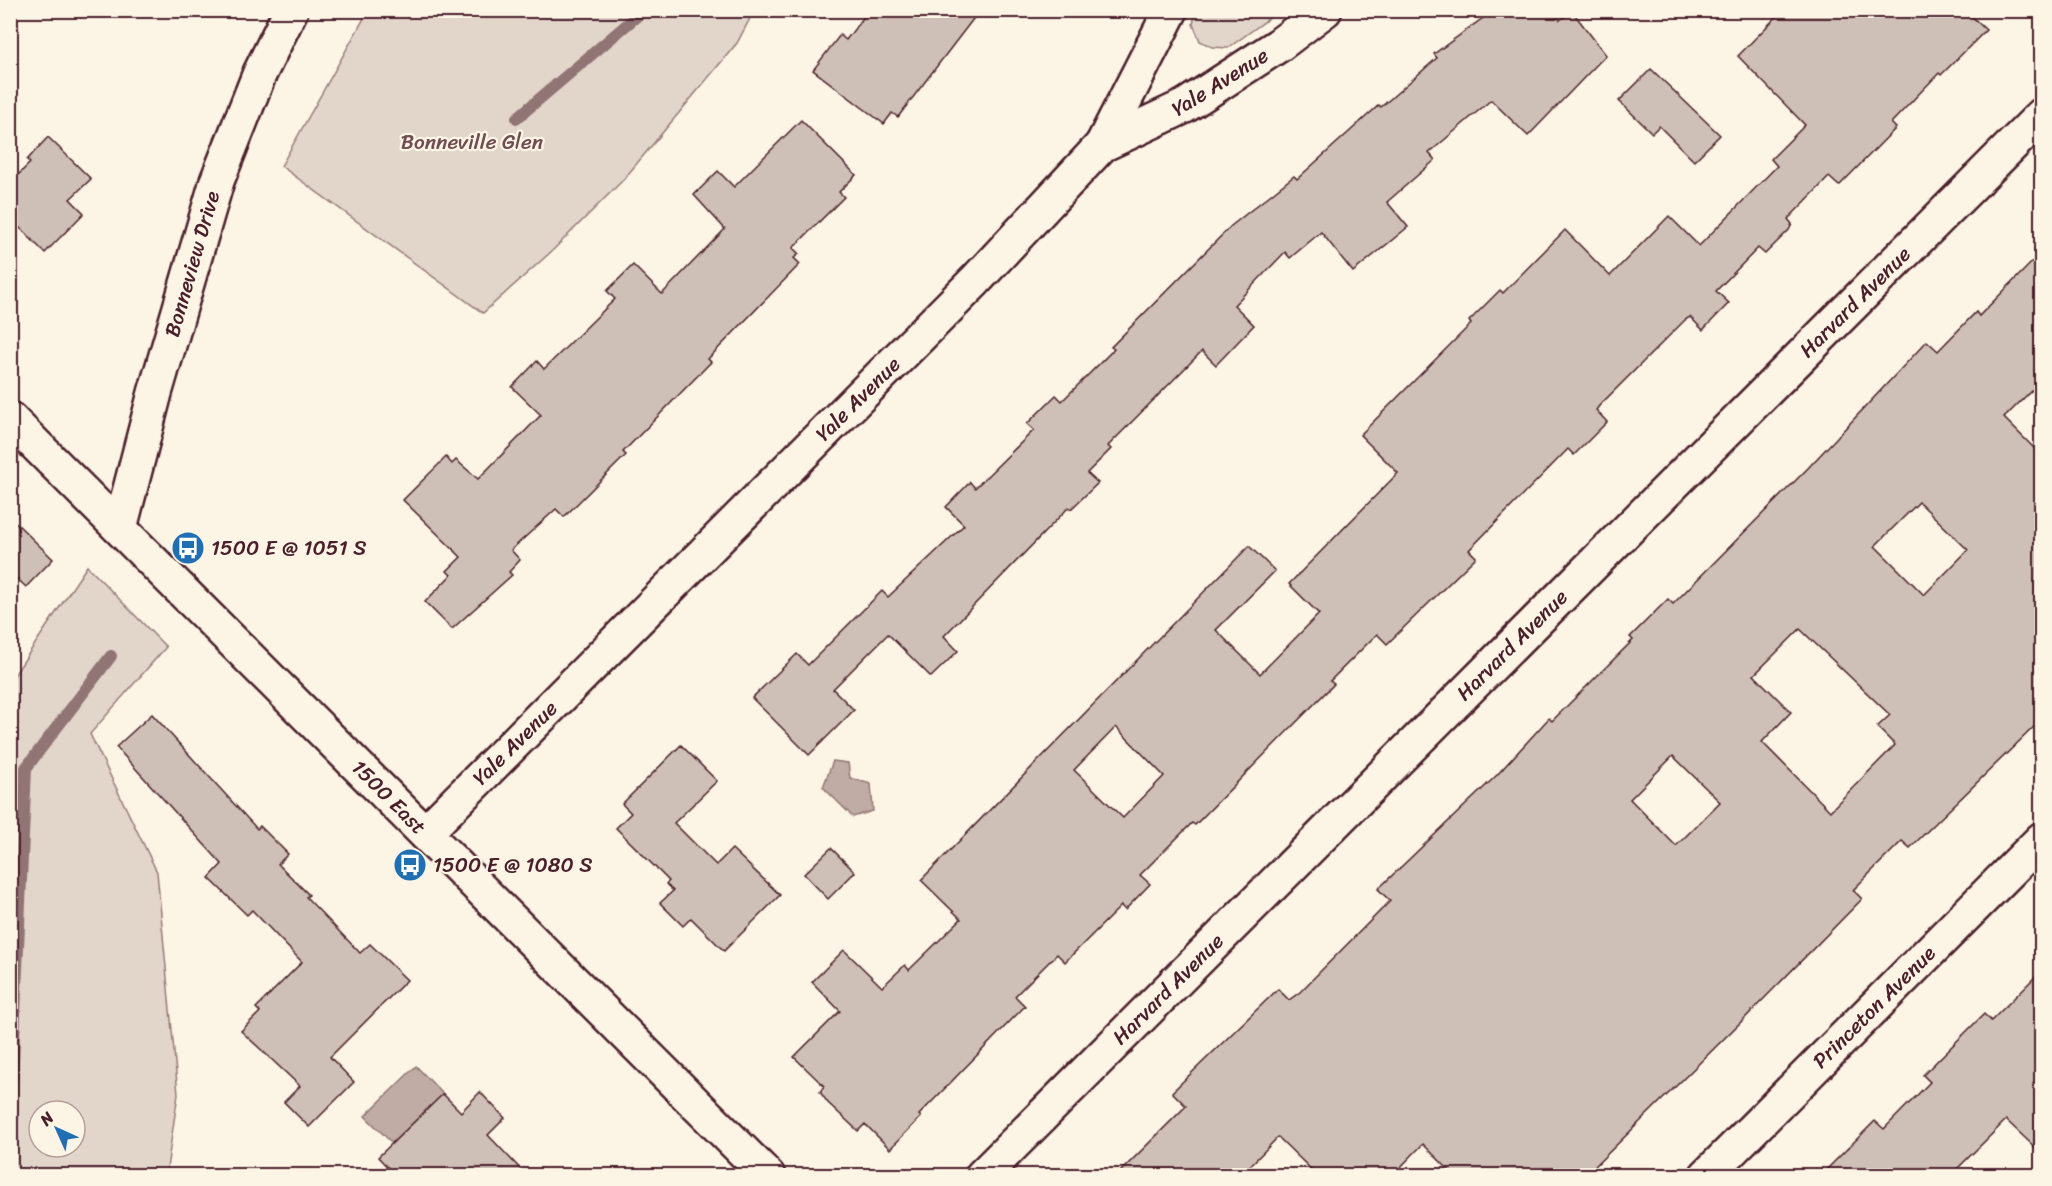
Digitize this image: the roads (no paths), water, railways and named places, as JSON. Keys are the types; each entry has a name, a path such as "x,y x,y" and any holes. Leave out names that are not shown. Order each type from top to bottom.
{"street":[{"name":"Bonneview Drive","path":"120,528 155,393 217,181 259,75 291,10"},
{"path":"1102,146 1171,10"},
{"name":"Yale Avenue","path":"425,833 975,280 1102,146 1185,106 1279,45 1325,10"},
{"name":"Harvard Avenue","path":"982,1176 2042,115"},
{"name":"1500 East","path":"10,419 768,1176"},
{"name":"Princeton Avenue","path":"1706,1176 2042,839"}],"waterway":[{"path":"517,118 644,10"},
{"path":"10,1127 26,768 111,656"}],"place":[{"name":"1500 E @ 1051 S","path":"188,548"},
{"name":"1500 E @ 1080 S","path":"410,865"}],"park label":[{"name":"Bonneville Glen","path":"472,142"}]}
